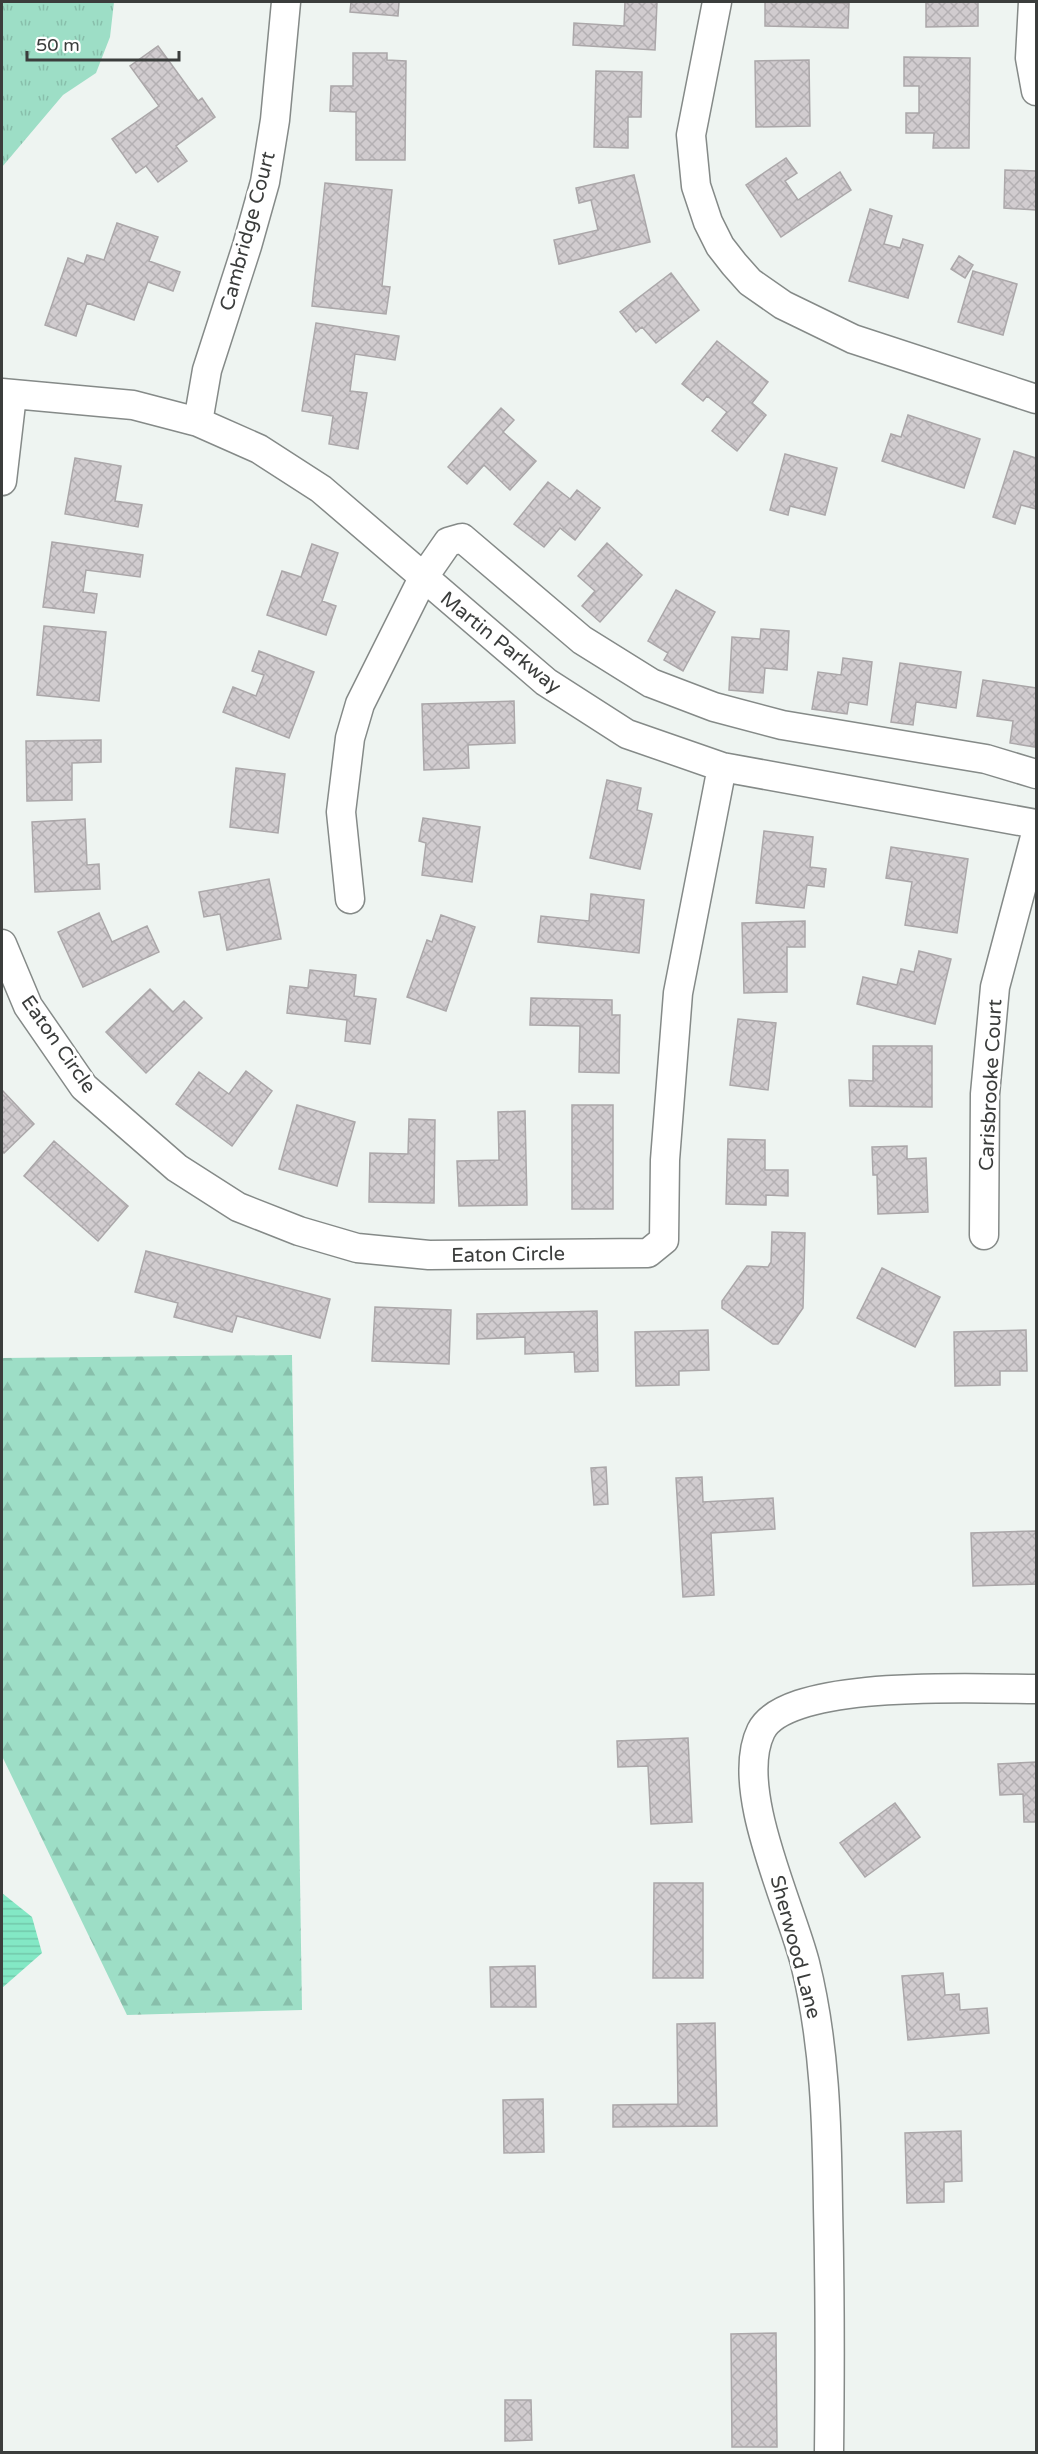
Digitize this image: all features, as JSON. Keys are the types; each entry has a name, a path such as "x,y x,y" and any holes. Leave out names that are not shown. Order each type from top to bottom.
{"street":[{"name":"Cambridge Court","path":"198,422 207,370 265,182 275,120 286,2"},
{"path":"717,2 691,135 696,186 716,238 734,264 750,282 783,305 853,339 1036,399"},
{"path":"1033,2 1030,58 1036,91"},
{"name":"Martin Parkway","path":"7,394 133,405 198,422 259,449 321,489 546,682 627,734 722,767 1036,824"},
{"path":"2,481 7,394"},
{"path":"350,899 341,812 350,738 360,704 423,578 448,542 462,538 582,639 651,683 714,707 782,725 986,759 1036,774"},
{"name":"Eaton Circle","path":"2,944 28,1006 84,1087 177,1168 238,1207 299,1232 357,1248 429,1255 648,1253 664,1240 665,1160 678,993 722,767"},
{"name":"Carisbrooke Court","path":"984,1235 985,1094 995,987 1036,833"},
{"name":"Sherwood Lane","path":"829,2452 828,2157 823,2070 817,2017 804,1960 760,1826 754,1786 755,1756 761,1730 776,1716 797,1704 835,1696 879,1690 1036,1689"}],"green space":[{"path":"2,2 114,2 110,37 96,73 63,95 2,167"},
{"path":"292,1355 302,2010 127,2015 2,1756 2,1358"}],"shaded area":[{"path":"2,1893 32,1917 42,1953 2,1988"}],"building":[{"path":"351,2 399,2 398,16 350,12"},
{"path":"625,2 657,2 655,50 573,45 574,23 624,26"},
{"path":"765,2 849,3 848,28 765,26"},
{"path":"926,2 978,2 978,26 926,27"},
{"path":"158,46 198,101 202,98 215,117 176,146 187,161 158,182 146,166 136,173 112,139 159,106 130,66"},
{"path":"353,53 387,53 387,60 406,61 405,160 356,160 356,112 330,111 331,86 353,86"},
{"path":"904,57 970,58 969,148 933,148 934,133 906,133 906,113 919,113 919,86 904,86"},
{"path":"809,60 810,126 756,127 755,61"},
{"path":"596,71 642,72 641,117 628,117 628,148 594,147"},
{"path":"786,158 797,173 785,181 798,200 840,172 851,190 781,237 746,185"},
{"path":"1005,170 1036,171 1036,210 1004,208"},
{"path":"634,175 650,242 559,264 554,240 598,230 591,200 579,203 576,188"},
{"path":"325,183 392,190 382,286 390,287 386,314 312,306"},
{"path":"870,209 892,216 884,244 900,248 903,239 923,245 908,298 849,281"},
{"path":"117,223 158,237 149,261 180,272 173,291 148,282 134,320 87,303 76,336 45,325 68,258 84,264 87,255 104,260"},
{"path":"959,256 973,265 965,278 951,269"},
{"path":"973,271 1017,284 1003,335 958,322"},
{"path":"671,273 699,310 656,343 642,327 636,332 620,312"},
{"path":"316,323 399,336 395,360 355,354 350,391 367,393 358,449 329,444 333,416 302,411"},
{"path":"717,341 768,382 752,403 766,415 737,451 712,431 727,412 707,396 703,401 682,384"},
{"path":"501,408 514,420 503,432 536,461 510,490 484,465 467,484 448,467"},
{"path":"908,415 980,439 964,488 882,461 891,434 901,437"},
{"path":"1014,451 1036,458 1036,509 1021,505 1015,524 993,517"},
{"path":"785,454 837,468 825,515 790,506 788,515 770,510"},
{"path":"75,458 121,466 115,501 142,505 138,527 65,514"},
{"path":"548,482 570,499 577,490 600,508 575,540 560,528 544,547 514,524"},
{"path":"52,542 143,555 140,577 86,570 83,592 97,594 94,613 43,607"},
{"path":"607,543 642,575 600,622 582,606 595,591 578,576"},
{"path":"312,544 338,553 322,601 336,606 326,635 267,615 282,571 301,577"},
{"path":"676,590 715,612 683,671 664,660 668,653 648,641"},
{"path":"44,626 106,632 99,701 37,695"},
{"path":"761,629 789,631 787,670 765,668 763,693 729,690 732,637 760,639"},
{"path":"259,651 314,672 289,738 223,712 233,687 256,696 264,675 252,671"},
{"path":"843,658 872,662 867,705 849,702 847,714 812,709 818,672 841,675"},
{"path":"900,663 961,672 956,708 916,702 913,725 891,722"},
{"path":"983,680 1036,688 1035,747 1010,743 1013,721 977,716"},
{"path":"514,701 515,743 468,745 469,768 424,770 422,704"},
{"path":"101,740 101,762 72,763 72,800 27,801 26,741"},
{"path":"236,768 285,774 278,833 230,827"},
{"path":"607,780 641,788 637,810 652,814 640,869 590,858"},
{"path":"423,818 480,827 472,882 422,875 426,843 419,841"},
{"path":"85,819 87,865 99,864 100,889 35,892 32,822"},
{"path":"764,831 813,837 810,867 826,869 824,887 807,885 804,908 756,903"},
{"path":"891,847 968,859 957,933 905,925 912,882 886,878"},
{"path":"269,879 281,939 227,950 220,914 204,917 199,892"},
{"path":"591,894 644,900 639,953 538,942 541,916 589,921"},
{"path":"99,913 112,942 147,926 159,952 83,987 58,932"},
{"path":"441,915 475,927 446,1011 407,997 427,940 432,942"},
{"path":"805,921 805,947 787,947 787,992 744,993 742,923"},
{"path":"919,951 951,959 935,1024 857,1004 863,977 897,985 901,969 914,972"},
{"path":"310,970 356,975 354,996 376,999 370,1044 345,1041 347,1020 287,1013 290,986 308,988"},
{"path":"150,989 173,1012 184,1001 202,1018 146,1073 106,1032"},
{"path":"531,998 612,1000 612,1015 620,1015 619,1073 579,1072 580,1026 530,1025"},
{"path":"738,1019 776,1023 768,1090 730,1085"},
{"path":"873,1046 932,1046 932,1107 850,1106 849,1080 873,1081"},
{"path":"246,1071 272,1091 232,1146 176,1104 199,1072 229,1094"},
{"path":"2,1090 34,1124 4,1153 2,1150"},
{"path":"297,1105 355,1122 337,1186 279,1169"},
{"path":"572,1105 613,1105 613,1209 572,1209"},
{"path":"525,1111 527,1205 459,1206 457,1161 499,1160 498,1112"},
{"path":"409,1119 435,1120 434,1203 369,1202 370,1153 408,1154"},
{"path":"728,1139 765,1140 765,1170 788,1170 788,1196 766,1195 766,1205 726,1204"},
{"path":"54,1141 128,1206 98,1241 24,1176"},
{"path":"907,1146 907,1159 926,1158 928,1212 878,1214 877,1175 873,1175 872,1147"},
{"path":"772,1232 805,1233 803,1308 778,1344 773,1344 722,1308 722,1301 747,1266 768,1267 771,1262"},
{"path":"146,1251 330,1299 320,1338 237,1316 232,1332 174,1317 178,1303 135,1292"},
{"path":"882,1268 940,1297 915,1347 857,1318"},
{"path":"375,1307 451,1310 449,1364 372,1361"},
{"path":"597,1311 598,1371 575,1372 574,1352 525,1354 525,1337 477,1339 477,1314"},
{"path":"708,1330 709,1370 679,1371 679,1385 636,1386 635,1332"},
{"path":"1026,1330 1027,1371 1000,1371 1000,1385 955,1386 954,1332"},
{"path":"606,1467 608,1504 594,1505 591,1468"},
{"path":"702,1477 703,1502 773,1498 775,1529 711,1533 714,1595 683,1597 676,1478"},
{"path":"1036,1531 1036,1584 973,1586 971,1533"},
{"path":"688,1738 692,1822 651,1824 648,1766 618,1767 617,1741"},
{"path":"1036,1762 1036,1822 1024,1822 1023,1794 1000,1795 998,1764"},
{"path":"895,1803 920,1837 865,1877 840,1843"},
{"path":"654,1883 703,1883 703,1978 653,1978"},
{"path":"535,1966 536,2007 491,2007 490,1967"},
{"path":"943,1973 945,1995 959,1994 960,2010 987,2008 989,2033 908,2040 902,1976"},
{"path":"715,2023 717,2126 613,2127 613,2105 678,2104 677,2024"},
{"path":"543,2099 544,2152 504,2153 503,2100"},
{"path":"961,2131 962,2181 944,2182 944,2202 907,2203 905,2133"},
{"path":"776,2333 777,2447 732,2447 731,2334"},
{"path":"505,2400 531,2400 532,2440 505,2441"}]}
